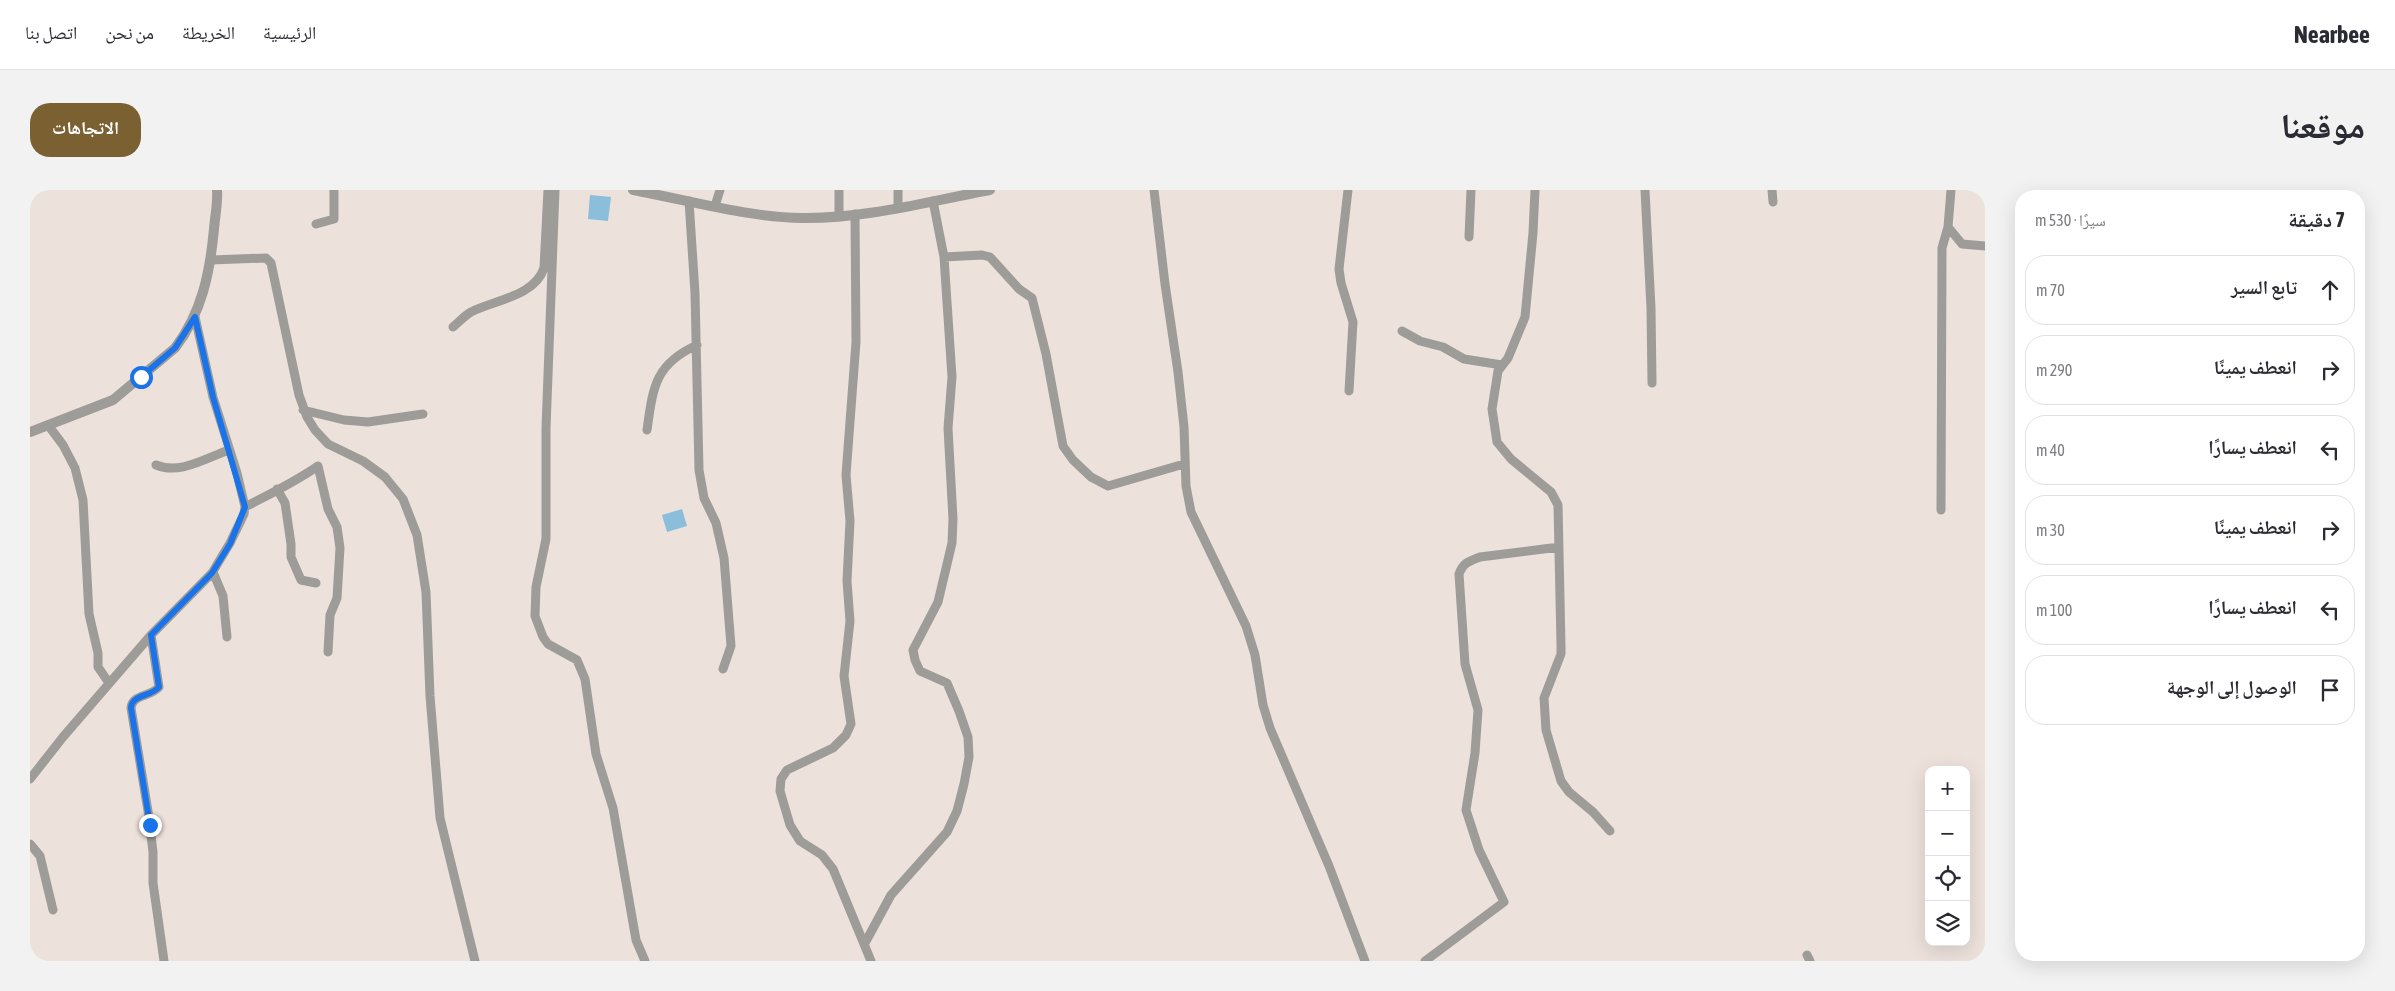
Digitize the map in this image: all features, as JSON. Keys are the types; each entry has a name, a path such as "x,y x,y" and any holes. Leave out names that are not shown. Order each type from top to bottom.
{"street":[{"path":"316,224 334,219 334,190"},
{"path":"453,327 471,312 518,293 540,277 545,260 548,190"},
{"path":"555,190 546,428 546,539 536,587 536,616 543,637 548,644 576,660 585,680 596,754 613,808 636,940 644,961"},
{"path":"636,190 772,216 802,218 855,214 990,190"},
{"path":"715,206 720,190"},
{"path":"839,216 840,190"},
{"path":"898,190 898,207"},
{"path":"1154,190 1182,412 1184,464 1191,512 1246,626 1255,655 1263,705 1270,728 1329,866 1365,961"},
{"path":"1348,190 1339,269 1341,283 1353,322 1349,391"},
{"path":"1469,237 1471,190"},
{"path":"1534,190 1534,226 1525,317 1508,358 1502,365 1496,378 1492,410 1497,442 1511,459 1551,492 1558,504 1561,654 1544,698 1546,730 1561,781 1568,792 1593,812 1610,831"},
{"path":"1644,190 1651,308 1652,383"},
{"path":"1772,190 1774,202"},
{"path":"1941,510 1942,248 1948,227 1952,190"},
{"path":"30,432 113,400 175,348 195,317 205,289 211,260 218,192"},
{"path":"689,201 697,345 699,470 704,498 716,524 724,558 731,637 730,653 723,669"},
{"path":"865,943 892,895 947,832 957,811 968,757 968,737 950,687 940,679 920,671 914,660 913,650 938,602 952,543 953,519 948,428 952,377 944,257 933,201"},
{"path":"855,214 856,342 846,475 850,521 847,581 850,620 844,676 852,724 846,735 833,748 787,770 781,779 780,790 790,826 800,841 822,855 833,869 871,961"},
{"path":"1948,227 1962,244 1985,246"},
{"path":"944,257 982,255 990,257 1019,289 1032,298 1048,363 1063,446 1073,460 1091,476 1108,486 1184,464"},
{"path":"211,260 266,258 272,263 303,410 315,430 328,444 363,461 390,481 403,499 417,535 426,592 430,704 437,757 440,818 475,961"},
{"path":"30,779 151,635 213,572 238,527 245,507 230,450 213,397 195,317"},
{"path":"1402,331 1420,341 1443,347 1458,357 1502,365"},
{"path":"647,430 659,376 666,364 678,354 697,345"},
{"path":"303,410 356,422 380,421 423,414"},
{"path":"48,425 63,445 75,468 83,500 88,614 98,653 98,667 109,683"},
{"path":"156,464 165,468 177,469 230,450"},
{"path":"245,507 298,479 318,466 328,509 337,527 340,548 337,598 330,615 328,652"},
{"path":"277,489 285,503 291,557 301,580 316,583"},
{"path":"1425,961 1504,902 1479,850 1466,810 1475,753 1478,710 1466,664 1459,574 1468,561 1480,557 1559,548"},
{"path":"213,572 223,596 227,637"},
{"path":"151,635 159,687 155,691 136,698 131,703 131,708 148,811 153,852 153,883 164,961"},
{"path":"30,844 40,856 54,910"}],"water":[{"path":"590,195 611,197 608,221 588,219"},
{"path":"682,509 687,526 667,532 662,515"}],"route":[{"path":"141,377 175,348 195,317 213,397 237,473 245,507 244,514 230,544 212,573 151,635 159,687 148,695 136,698 131,703 150,825"}]}
